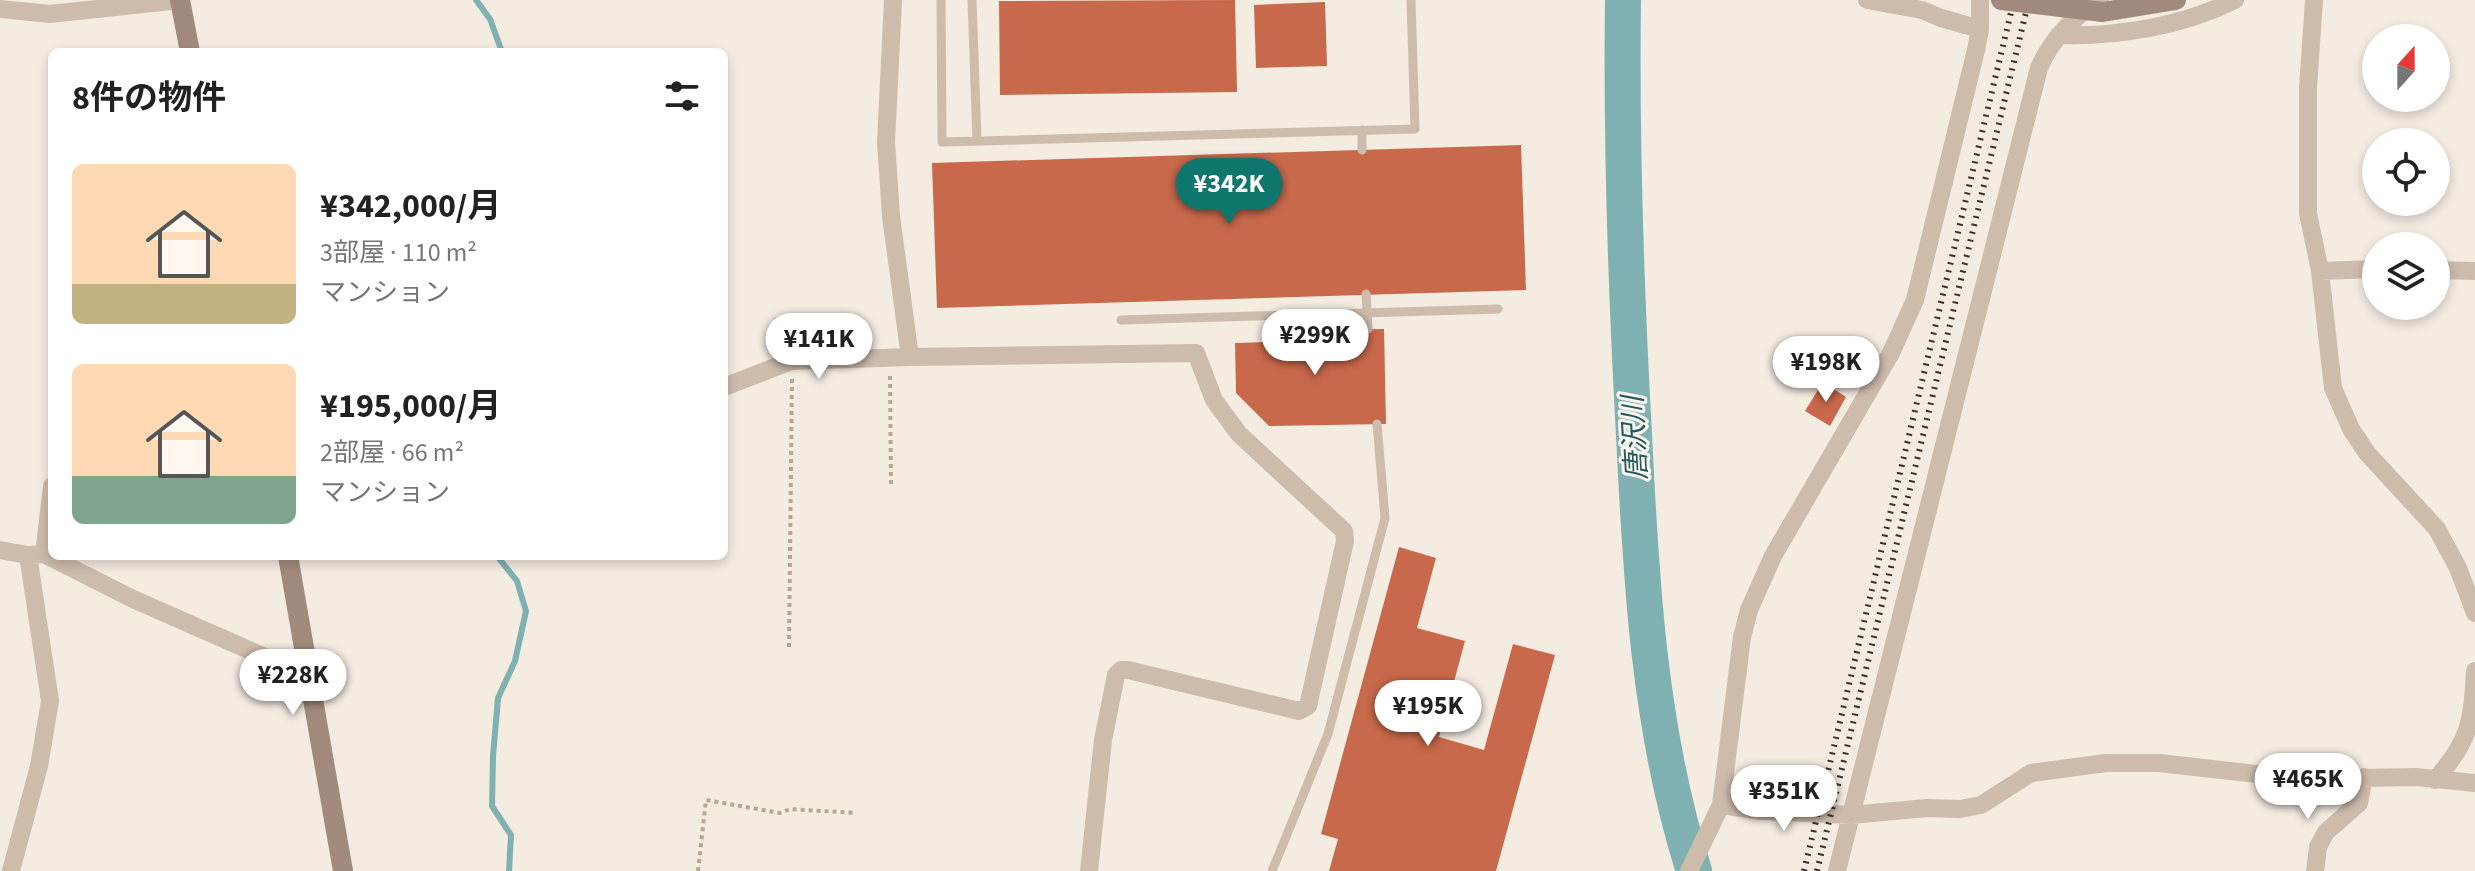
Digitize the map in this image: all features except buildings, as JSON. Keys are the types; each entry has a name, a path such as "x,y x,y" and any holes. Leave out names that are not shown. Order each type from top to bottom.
{"main road":[{"path":"180,0 189,48"},
{"path":"2001,0 2103,12 2176,0"},
{"path":"289,560 343,871"}],"street":[{"path":"0,9 50,14 180,0"},
{"path":"893,0 886,142 891,216 910,357"},
{"path":"1867,0 1922,10 1980,29"},
{"path":"1689,871 1721,805 1742,637 1749,610 1773,556 1891,353 1915,300 1980,29 1980,0"},
{"path":"1837,871 2039,68 2059,35 2100,0"},
{"path":"2150,0 2156,27"},
{"path":"2059,35 2083,36 2156,27 2210,12 2235,0"},
{"path":"2314,0 2309,49 2308,213 2320,271 2333,388 2367,453 2437,529 2458,568 2475,613"},
{"path":"2320,271 2362,270"},
{"path":"2450,270 2475,271"},
{"path":"728,385 791,361 1196,353 1214,400 1239,434 1344,531 1345,541 1308,706 1299,711 1128,670 1121,670 1116,675 1103,740 1089,871"},
{"path":"11,871 33,792 50,709 36,555 48,503"},
{"path":"0,550 36,555 292,669 306,664"},
{"path":"2435,780 2456,755 2468,734 2475,671"},
{"path":"1721,805 1762,811 1851,815 1981,805 2031,773 2106,763 2159,763 2301,779 2364,777 2475,783"},
{"path":"2315,871 2318,847 2326,832 2359,803 2364,777"}],"lane":[{"path":"941,0 942,142 1415,129 1411,0"},
{"path":"972,0 977,140"},
{"path":"1362,130 1362,150"},
{"path":"1366,294 1368,329"},
{"path":"1121,320 1498,309"},
{"path":"1272,871 1328,734 1385,518 1377,424"}],"path":[{"path":"890,358 891,487"},
{"path":"789,647 791,361"},
{"path":"698,871 706,800 780,813 790,809 855,813"}],"waterway":[{"path":"476,0 490,19 501,48"},
{"name":"唐沢川","path":"1623,0 1626,272 1644,600 1657,710 1679,818 1694,871"},
{"path":"500,560 517,581 526,611 515,661 498,698 493,756 492,806 511,835 509,871"}],"railway":[{"path":"1804,871 2014,0"},
{"path":"1817,871 2029,0"}]}
